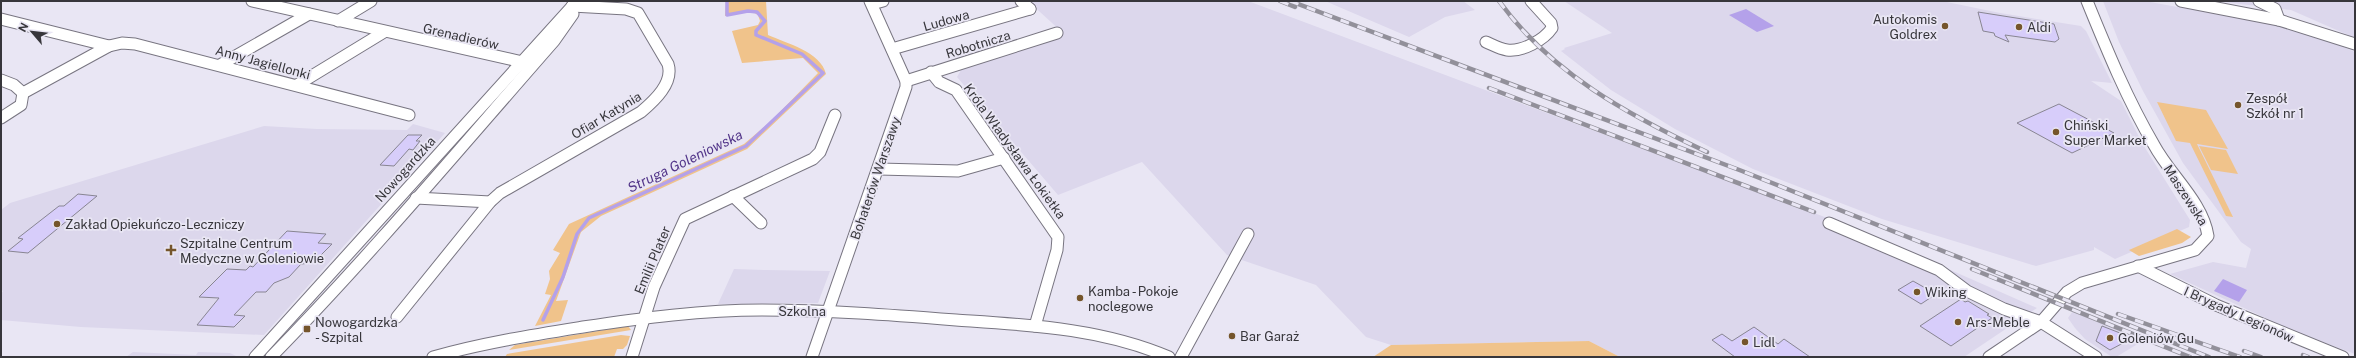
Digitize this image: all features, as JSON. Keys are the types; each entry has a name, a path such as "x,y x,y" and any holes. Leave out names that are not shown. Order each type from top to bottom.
{"street":[{"name":"Grenadierów","path":"252,1 533,65"},
{"path":"338,21 371,1"},
{"path":"883,1 871,3 906,81"},
{"name":"Ludowa","path":"892,50 1030,9 1021,1"},
{"path":"1486,42 1505,50 1515,51 1548,34 1552,28 1551,23 1531,1"},
{"name":"Maszewska","path":"2041,322 2071,289 2082,283 2195,250 2208,236 2208,227 2162,160 2143,126 2115,69 2087,1"},
{"path":"2181,1 2279,20 2355,44"},
{"path":"2259,1 2275,9 2279,20"},
{"name":"Nowogardzka","path":"255,357 521,62 578,4"},
{"name":"Nowogardzka","path":"271,357 416,198 554,41 578,4"},
{"name":"Ofiar Katynia","path":"397,317 490,202 510,187 641,112 656,99 668,80 668,64 638,13 626,9 578,4"},
{"path":"220,65 309,14"},
{"name":"Anny Jagiellonki","path":"1,19 109,46"},
{"path":"297,85 384,32"},
{"name":"Robotnicza","path":"906,81 1057,33"},
{"name":"Anny Jagiellonki","path":"23,93 109,46 128,42 409,115"},
{"name":"Króla Władysława Łokietka","path":"931,72 939,82 956,90 1058,237 1057,250 1035,326"},
{"path":"1,80 14,84 23,93 20,105 1,118"},
{"name":"Bohaterów Warszawy","path":"812,357 904,97 906,81"},
{"name":"Emilii Plater","path":"632,357 654,287 685,219 817,156 826,139 835,115"},
{"path":"879,169 958,171 1004,158"},
{"path":"733,196 761,223"},
{"path":"416,198 490,202"},
{"path":"1830,224 1925,263 1939,270 1967,291 2004,309 2041,322 2096,357"},
{"path":"1181,357 1248,234"},
{"name":"I Brygady Legionów","path":"2138,266 2216,305 2343,357"},
{"name":"Szkolna","path":"433,357 484,344 644,318 693,312 828,311 1035,326 1104,335 1139,344 1169,357"},
{"path":"1989,357 2041,322"}],"shaded area":[{"path":"726,1 766,1 768,35 802,49 810,54 823,66 826,74 747,149 601,216 581,232 556,301 568,300 561,321 535,326 551,295 545,294 550,279 549,271 560,253 553,250 569,224 744,144 771,121 818,73 803,58 742,63 732,31 758,25 760,21 758,15 751,11 725,16"},
{"path":"1028,1 1248,1 1862,231 2037,308 1964,357 1620,357 1589,341 1391,345 1366,337 1316,285 1227,255 1142,162 1058,195 957,77 961,70 1063,33"},
{"path":"1325,1 1463,1 1475,10 1445,17 1409,37"},
{"path":"1564,1 1942,1 2000,13 2081,26 2086,31 2112,83 2091,81 2121,101 2142,143 2190,220 2189,227 2115,259 2094,247 2094,250 2036,266 1882,219 1753,169 1675,129 1611,90 1561,51 1565,49 1564,48 1612,33"},
{"path":"2103,1 2145,1 2279,26 2327,40 2355,52 2355,354 2296,332 2170,274 2213,262 2246,268 2251,249 2241,242 2183,163 2143,91 2119,42"},
{"path":"2216,1 2355,1 2355,38 2291,10"},
{"path":"1746,9 1774,26 1757,32 1729,15"},
{"path":"2157,102 2206,110 2228,149 2197,144 2233,217 2226,216 2190,143 2176,141"},
{"name":"Szpitalne Centrum Medyczne w Goleniowie","path":"413,124 445,133 264,335 81,327 1,320 1,294 3,291 1,290 1,210 10,203 264,126 317,129 407,130"},
{"path":"2199,146 2226,150 2238,174 2211,170"},
{"path":"2177,229 2191,237 2182,243 2139,256 2129,250"},
{"path":"734,269 830,271 818,303 718,304"},
{"path":"2223,279 2247,290 2239,302 2214,291"},
{"path":"2073,311 2120,331 2141,342 2116,357 2112,357 2085,339 2075,328 2068,318"},
{"path":"628,326 631,330 509,350 515,345"},
{"path":"621,335 630,336 627,345 623,349 617,349 614,357 505,357 507,354"},
{"path":"1589,341 1620,357 1373,357 1391,345"},
{"path":"133,352 196,355 198,352 230,353 238,357 126,357"}],"building":[{"name":"Aldi","path":"1978,12 2054,24 2059,39 2055,42 2005,35 2009,42 1995,36 1994,33 1983,31"},
{"path":"2059,104 2114,133 2072,153 2017,123"},
{"path":"408,135 422,135 416,141 420,141 413,150 409,149 394,166 380,165"},
{"name":"Zakład Opiekuńczo-Leczniczy","path":"78,194 97,196 28,253 8,251 23,239 18,238 59,206 64,206"},
{"path":"287,231 326,234 318,243 332,244 313,263 301,264 289,277 274,283 266,292 256,292 234,315 245,316 234,327 197,325 219,298 199,297 227,269 246,270 250,266 253,267"},
{"name":"Wiking","path":"1913,281 1936,294 1921,304 1898,290"},
{"name":"Ars-Meble","path":"1961,299 1965,302 1968,301 1989,314 1987,315 1992,318 1951,346 1920,326"},
{"name":"Goleniów Gu","path":"2102,326 2120,333 2118,335 2127,341 2110,350 2096,341"},
{"name":"Lidl","path":"1754,327 1778,344 1784,339 1810,357 1735,357 1712,340 1722,334 1732,341"}],"waterway":[{"name":"Struga Goleniowska","path":"543,320 563,277 577,234 589,218 746,146 823,73 802,54 756,35 756,31 765,21 757,12 748,11 727,15 727,1"}],"railway":[{"path":"1280,1 1295,7"},
{"path":"1290,1 1742,171 2209,357"},
{"path":"1499,1 1520,27 1542,50 1593,90 1648,123 1707,152"},
{"path":"1489,88 1814,212"},
{"path":"1972,269 2190,357"},
{"path":"2118,314 2240,357"},
{"path":"2244,351 2261,357"},
{"path":"2303,355 2308,357"}],"place":[{"name":"Autokomis Goldrex","path":"1945,26"},
{"name":"Aldi","path":"2019,27"},
{"name":"Zespół Szkół nr 1","path":"2238,105"},
{"name":"Chiński Super Market","path":"2056,132"},
{"name":"Zakład Opiekuńczo-Leczniczy","path":"57,224"},
{"name":"Szpitalne Centrum Medyczne w Goleniowie","path":"171,250"},
{"name":"Wiking","path":"1917,292"},
{"name":"Kamba - Pokoje noclegowe","path":"1080,298"},
{"name":"Ars-Meble","path":"1958,322"},
{"name":"Nowogardzka - Szpital","path":"307,329"},
{"name":"Bar Garaż","path":"1232,336"},
{"name":"Goleniów Gu","path":"2110,338"},
{"name":"Lidl","path":"1745,342"}]}
